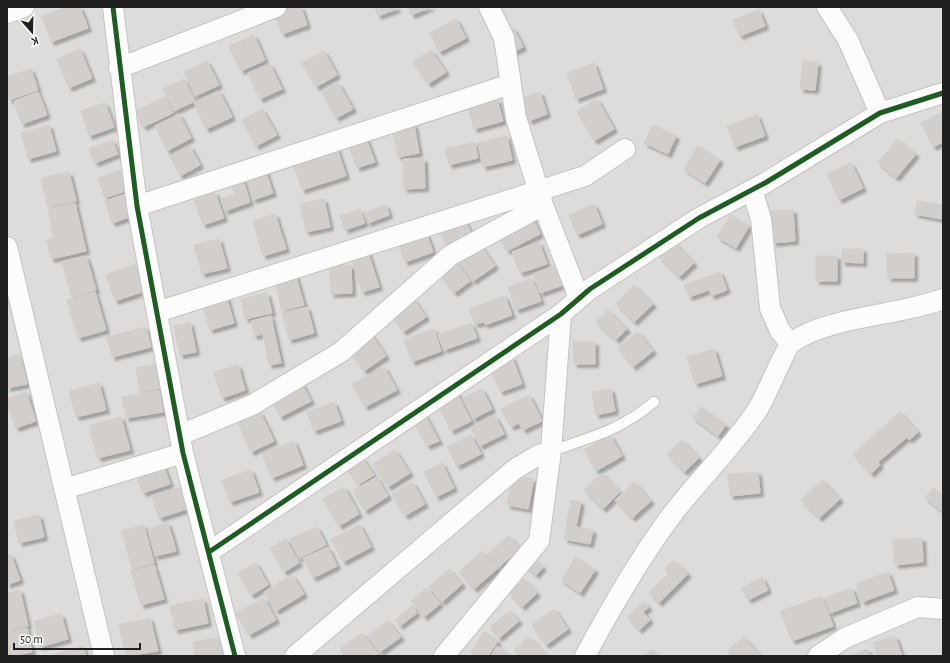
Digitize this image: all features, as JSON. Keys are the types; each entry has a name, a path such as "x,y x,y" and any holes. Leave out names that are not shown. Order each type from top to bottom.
{"street":[{"path":"7,13 24,7"},
{"path":"113,7 119,68 137,206 182,444 235,656"},
{"path":"119,68 276,7"},
{"path":"489,7 504,38 516,118 541,197 579,298"},
{"path":"827,7 848,40 880,113"},
{"path":"137,206 511,84"},
{"path":"209,552 561,314 590,289 698,218 752,190 880,113 943,93"},
{"path":"64,489 182,444 252,405 341,352 451,255 541,197 585,176 625,149"},
{"path":"752,190 761,220 770,308 780,331 790,343"},
{"path":"158,312 541,197"},
{"path":"7,247 104,656"},
{"path":"584,656 607,614 648,549 675,512 750,421 766,396 790,343 802,336 837,324 904,311 943,299"},
{"path":"444,656 539,540 551,451 561,314"},
{"path":"295,656 515,469 537,456 551,451"},
{"path":"818,656 845,638 918,607 943,609"}],"lane":[{"path":"551,451 591,439 610,431 626,423 654,402"}],"shaded area":[{"path":"7,7 943,7 943,656 7,656"}],"building":[{"path":"67,7 80,7 88,28 51,42 42,16"},
{"path":"288,7 301,7 307,25 282,34 274,12"},
{"path":"375,7 396,7 397,9 378,16"},
{"path":"408,7 431,7 411,15"},
{"path":"759,10 765,26 740,36 733,20"},
{"path":"456,19 466,38 439,52 430,33"},
{"path":"513,28 523,47 514,52 503,33"},
{"path":"254,35 265,60 241,71 229,46"},
{"path":"80,49 92,78 69,88 57,59"},
{"path":"431,50 446,72 428,84 413,62"},
{"path":"324,51 337,75 316,87 302,63"},
{"path":"207,61 219,85 195,96 184,72"},
{"path":"803,61 818,63 815,90 800,89"},
{"path":"594,63 603,89 576,99 567,73"},
{"path":"270,64 282,89 260,99 248,73"},
{"path":"31,69 38,90 9,100 7,77"},
{"path":"184,79 195,101 174,111 163,89"},
{"path":"338,83 353,109 336,118 322,92"},
{"path":"219,91 232,117 206,129 194,103"},
{"path":"38,92 47,115 22,124 14,101"},
{"path":"540,92 547,114 529,121 522,98"},
{"path":"165,97 173,113 143,127 135,111"},
{"path":"497,99 503,121 474,129 468,107"},
{"path":"597,99 614,129 594,141 577,111"},
{"path":"105,103 114,127 89,136 81,111"},
{"path":"262,109 277,135 256,146 242,120"},
{"path":"943,112 943,142 933,147 921,123"},
{"path":"179,114 191,138 167,151 155,126"},
{"path":"757,115 765,136 735,147 727,126"},
{"path":"414,124 419,153 398,157 392,128"},
{"path":"49,125 56,151 28,159 21,133"},
{"path":"653,125 676,136 668,154 644,143"},
{"path":"365,136 375,162 357,168 348,143"},
{"path":"507,136 512,160 483,167 478,143"},
{"path":"898,139 916,154 896,178 878,163"},
{"path":"112,140 118,154 95,163 89,149"},
{"path":"475,142 478,158 449,165 445,149"},
{"path":"190,146 200,165 180,176 170,156"},
{"path":"698,146 720,160 705,183 684,169"},
{"path":"337,148 346,176 302,190 293,162"},
{"path":"403,159 424,159 425,188 404,189"},
{"path":"851,163 863,188 839,200 827,174"},
{"path":"265,169 273,193 253,200 245,176"},
{"path":"121,170 128,190 105,198 98,178"},
{"path":"69,172 76,201 48,207 41,178"},
{"path":"242,176 250,202 225,211 221,199 235,194 230,180"},
{"path":"215,192 224,218 203,225 194,199"},
{"path":"128,193 135,215 112,223 105,201"},
{"path":"324,199 330,227 306,232 300,204"},
{"path":"917,201 943,205 941,219 915,214"},
{"path":"75,203 86,251 51,259 47,240 54,238 48,209"},
{"path":"594,204 602,224 577,235 569,215"},
{"path":"386,205 389,215 368,223 364,213"},
{"path":"360,209 365,223 345,230 340,216"},
{"path":"793,210 795,241 773,243 771,211"},
{"path":"275,214 286,249 263,256 253,221"},
{"path":"731,215 749,226 736,248 717,237"},
{"path":"463,216 472,235 447,247 438,227"},
{"path":"531,216 540,234 507,251 497,233"},
{"path":"426,233 433,252 405,262 398,243"},
{"path":"219,239 227,268 202,274 194,245"},
{"path":"478,242 495,266 473,281 457,257"},
{"path":"539,242 547,264 520,273 512,252"},
{"path":"674,242 694,263 679,277 659,257"},
{"path":"366,246 379,287 362,292 349,251"},
{"path":"842,249 863,249 863,263 842,262"},
{"path":"914,253 914,278 888,278 887,254"},
{"path":"86,256 96,290 72,297 62,262"},
{"path":"816,256 837,256 837,281 816,281"},
{"path":"453,258 470,281 454,293 436,270"},
{"path":"135,264 145,291 115,301 106,275"},
{"path":"559,264 566,284 540,293 533,274"},
{"path":"351,265 352,293 331,294 329,266"},
{"path":"720,272 727,290 711,296 709,290 689,297 684,285"},
{"path":"295,273 304,305 282,311 274,278"},
{"path":"532,278 541,301 516,310 508,287"},
{"path":"634,285 653,304 634,322 616,304"},
{"path":"95,292 106,330 78,338 67,300"},
{"path":"267,293 272,313 245,319 241,299"},
{"path":"226,296 234,323 210,330 202,303"},
{"path":"505,296 512,315 485,325 484,322 475,324 469,309"},
{"path":"413,298 426,317 403,332 390,313"},
{"path":"307,307 314,333 289,340 282,313"},
{"path":"608,310 627,329 616,340 596,322"},
{"path":"271,316 281,363 269,365 263,334 254,336 251,321"},
{"path":"190,323 196,352 180,355 174,326"},
{"path":"471,323 477,338 444,350 438,335"},
{"path":"146,327 151,347 112,357 107,337"},
{"path":"434,329 441,351 412,362 404,340"},
{"path":"638,332 653,351 633,367 618,348"},
{"path":"371,334 386,356 364,371 349,350"},
{"path":"573,342 595,342 595,364 574,364"},
{"path":"714,349 722,376 695,384 687,357"},
{"path":"20,354 27,384 7,388 7,358"},
{"path":"512,357 522,384 500,392 490,365"},
{"path":"155,364 160,388 140,392 136,368"},
{"path":"238,365 245,390 222,398 214,372"},
{"path":"384,367 397,390 365,407 352,384"},
{"path":"301,382 311,401 280,417 270,397"},
{"path":"99,383 106,410 76,417 69,391"},
{"path":"482,389 492,409 473,419 463,398"},
{"path":"611,389 615,411 596,415 592,392"},
{"path":"159,390 163,412 126,418 122,397"},
{"path":"456,391 471,421 451,431 436,400"},
{"path":"26,392 36,421 16,428 7,404 7,399"},
{"path":"529,395 542,421 523,430 519,423 511,427 501,409"},
{"path":"334,402 341,421 314,431 307,412"},
{"path":"701,407 726,425 718,436 693,418"},
{"path":"260,412 274,441 251,452 238,422"},
{"path":"900,412 918,432 909,440 907,437 878,462 880,465 871,474 853,454"},
{"path":"424,413 439,441 427,446 412,419"},
{"path":"495,416 504,434 480,446 471,428"},
{"path":"121,417 130,450 98,458 89,426"},
{"path":"471,435 481,454 457,466 447,447"},
{"path":"610,435 622,456 596,471 584,450"},
{"path":"682,440 699,458 684,472 667,454"},
{"path":"294,441 303,465 272,478 262,454"},
{"path":"395,450 410,473 388,487 373,464"},
{"path":"362,457 374,475 358,485 346,467"},
{"path":"442,463 454,488 436,497 424,472"},
{"path":"163,464 170,484 143,493 136,474"},
{"path":"251,470 259,492 230,502 222,480"},
{"path":"758,472 760,493 730,496 728,475"},
{"path":"602,473 620,492 603,509 584,490"},
{"path":"513,475 534,479 528,509 507,505"},
{"path":"376,477 388,496 365,511 353,491"},
{"path":"822,480 840,499 819,518 801,500"},
{"path":"412,482 425,504 405,516 392,494"},
{"path":"634,482 651,501 632,518 615,500"},
{"path":"180,487 187,509 159,518 152,496"},
{"path":"344,487 359,514 339,526 323,499"},
{"path":"933,488 943,496 943,512 925,498"},
{"path":"571,500 581,502 576,527 593,530 590,544 564,539"},
{"path":"39,515 44,537 19,543 14,521"},
{"path":"168,523 176,551 155,556 148,529"},
{"path":"144,525 154,563 132,569 122,531"},
{"path":"360,525 371,547 343,562 331,539"},
{"path":"317,527 326,545 299,558 290,539"},
{"path":"509,536 520,549 499,567 488,553"},
{"path":"922,538 923,562 895,565 893,540"},
{"path":"286,539 299,563 284,572 270,548"},
{"path":"328,547 337,566 313,578 303,558"},
{"path":"482,551 498,568 474,589 459,572"},
{"path":"11,555 20,580 7,585 7,556"},
{"path":"529,555 543,567 536,575 522,563"},
{"path":"576,557 595,570 580,593 561,580"},
{"path":"673,560 688,574 659,603 649,592 669,573 665,569"},
{"path":"256,563 268,585 251,595 238,573"},
{"path":"154,565 164,599 141,605 131,571"},
{"path":"449,569 462,584 442,602 429,587"},
{"path":"888,572 894,590 862,602 856,584"},
{"path":"292,575 304,594 276,611 264,592"},
{"path":"762,577 768,590 748,600 742,588"},
{"path":"524,579 537,593 522,607 509,593"},
{"path":"427,588 440,604 424,617 411,601"},
{"path":"852,588 857,603 830,613 825,598"},
{"path":"20,590 28,626 8,630 7,593"},
{"path":"822,596 833,626 792,641 781,611"},
{"path":"264,598 276,620 249,635 236,613"},
{"path":"203,599 208,623 175,630 170,606"},
{"path":"644,602 649,607 643,612 650,620 639,630 627,617"},
{"path":"412,606 417,613 400,626 395,620"},
{"path":"554,609 568,629 546,645 532,625"},
{"path":"510,611 519,621 499,638 490,627"},
{"path":"61,614 68,639 40,647 34,621"},
{"path":"150,618 158,651 126,656 119,625"},
{"path":"388,621 401,637 380,652 368,636"},
{"path":"27,628 32,652 7,656 7,632"},
{"path":"484,632 498,641 488,656 475,656 471,653"},
{"path":"362,633 378,654 376,656 345,656 340,649"},
{"path":"895,636 902,656 877,656 873,643"},
{"path":"221,637 224,656 195,656 193,642"},
{"path":"529,637 547,656 519,656 514,650"},
{"path":"744,637 760,656 732,656 727,651"},
{"path":"83,646 86,656 56,656 55,654"},
{"path":"497,646 512,656 491,656"},
{"path":"651,649 659,656 644,656"},
{"path":"867,649 869,656 849,656"}],"cycle path":[{"path":"113,7 137,206 183,453 235,656"},
{"path":"209,552 561,314 590,289 699,218 765,183 880,113 943,93"}]}
